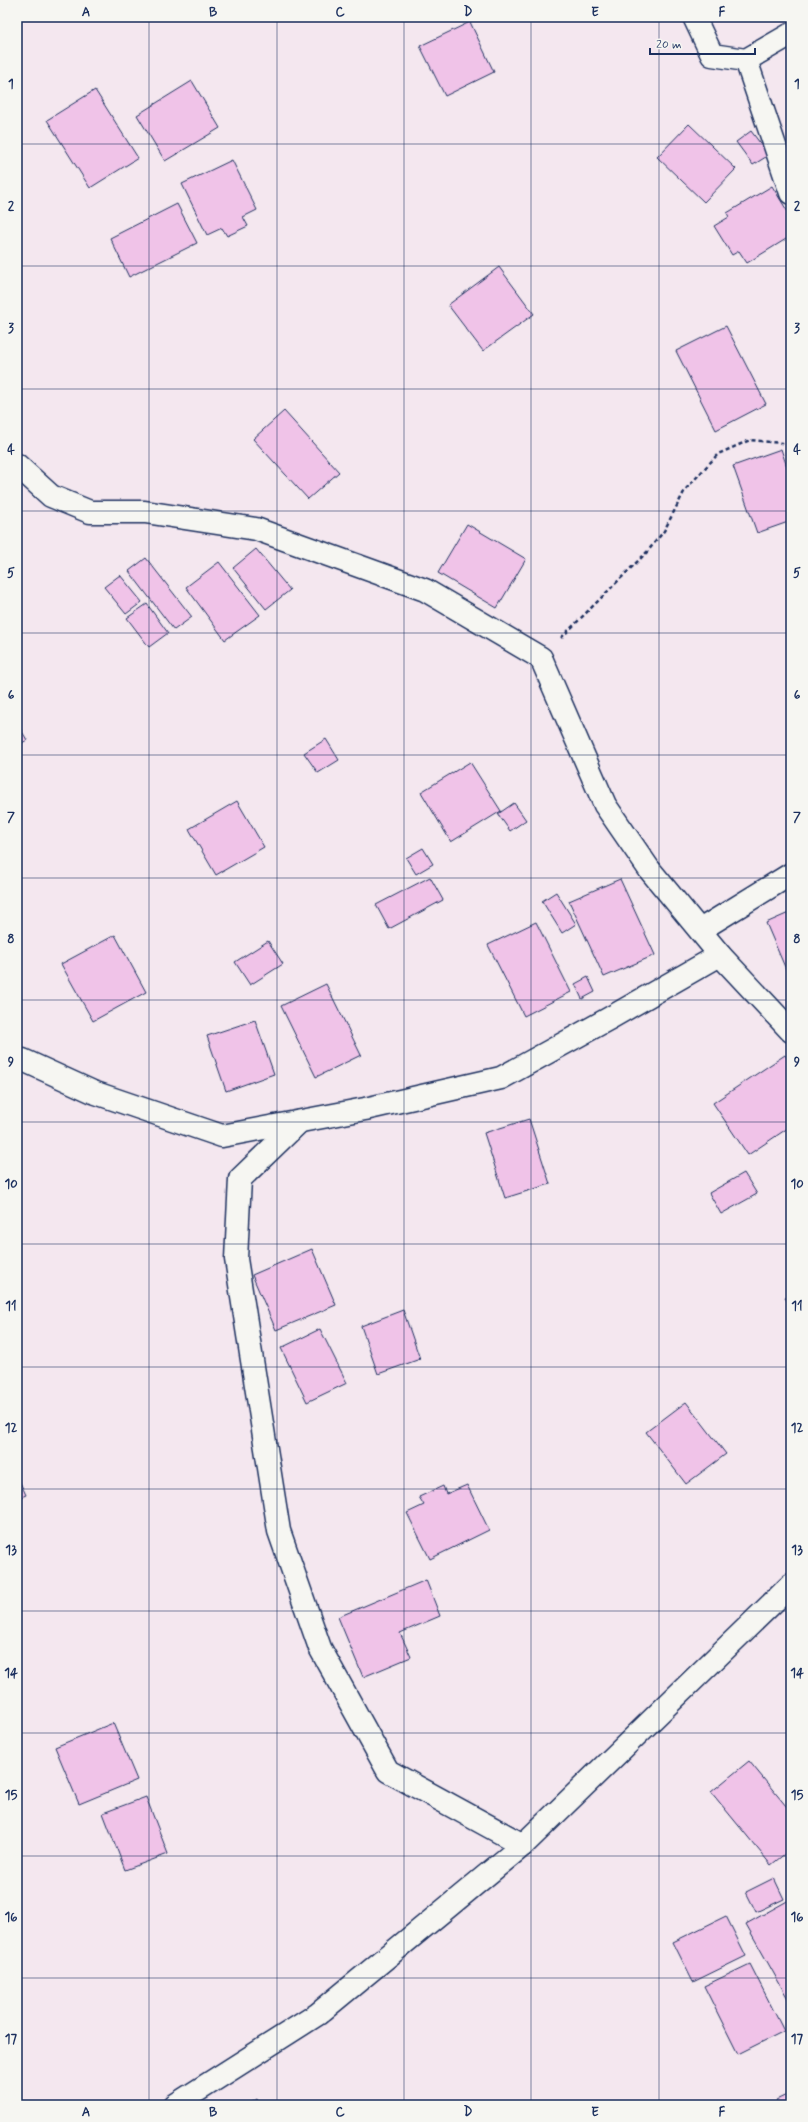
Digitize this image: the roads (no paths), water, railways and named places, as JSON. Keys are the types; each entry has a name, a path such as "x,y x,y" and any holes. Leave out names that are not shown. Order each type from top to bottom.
{"street":[{"path":"694,17 712,55 746,60 791,34"},
{"path":"746,60 791,193"},
{"path":"17,465 50,496 90,512 145,512 256,528 417,587 541,658 604,805 649,869 720,955 791,1031"},
{"path":"700,930 791,874"},
{"path":"23,1060 93,1092 222,1136 365,1109 501,1078 720,955"},
{"path":"299,1122 240,1179 236,1259 279,1531 320,1648 388,1771 523,1845"},
{"path":"175,2105 318,2014 523,1845 791,1585"}]}
